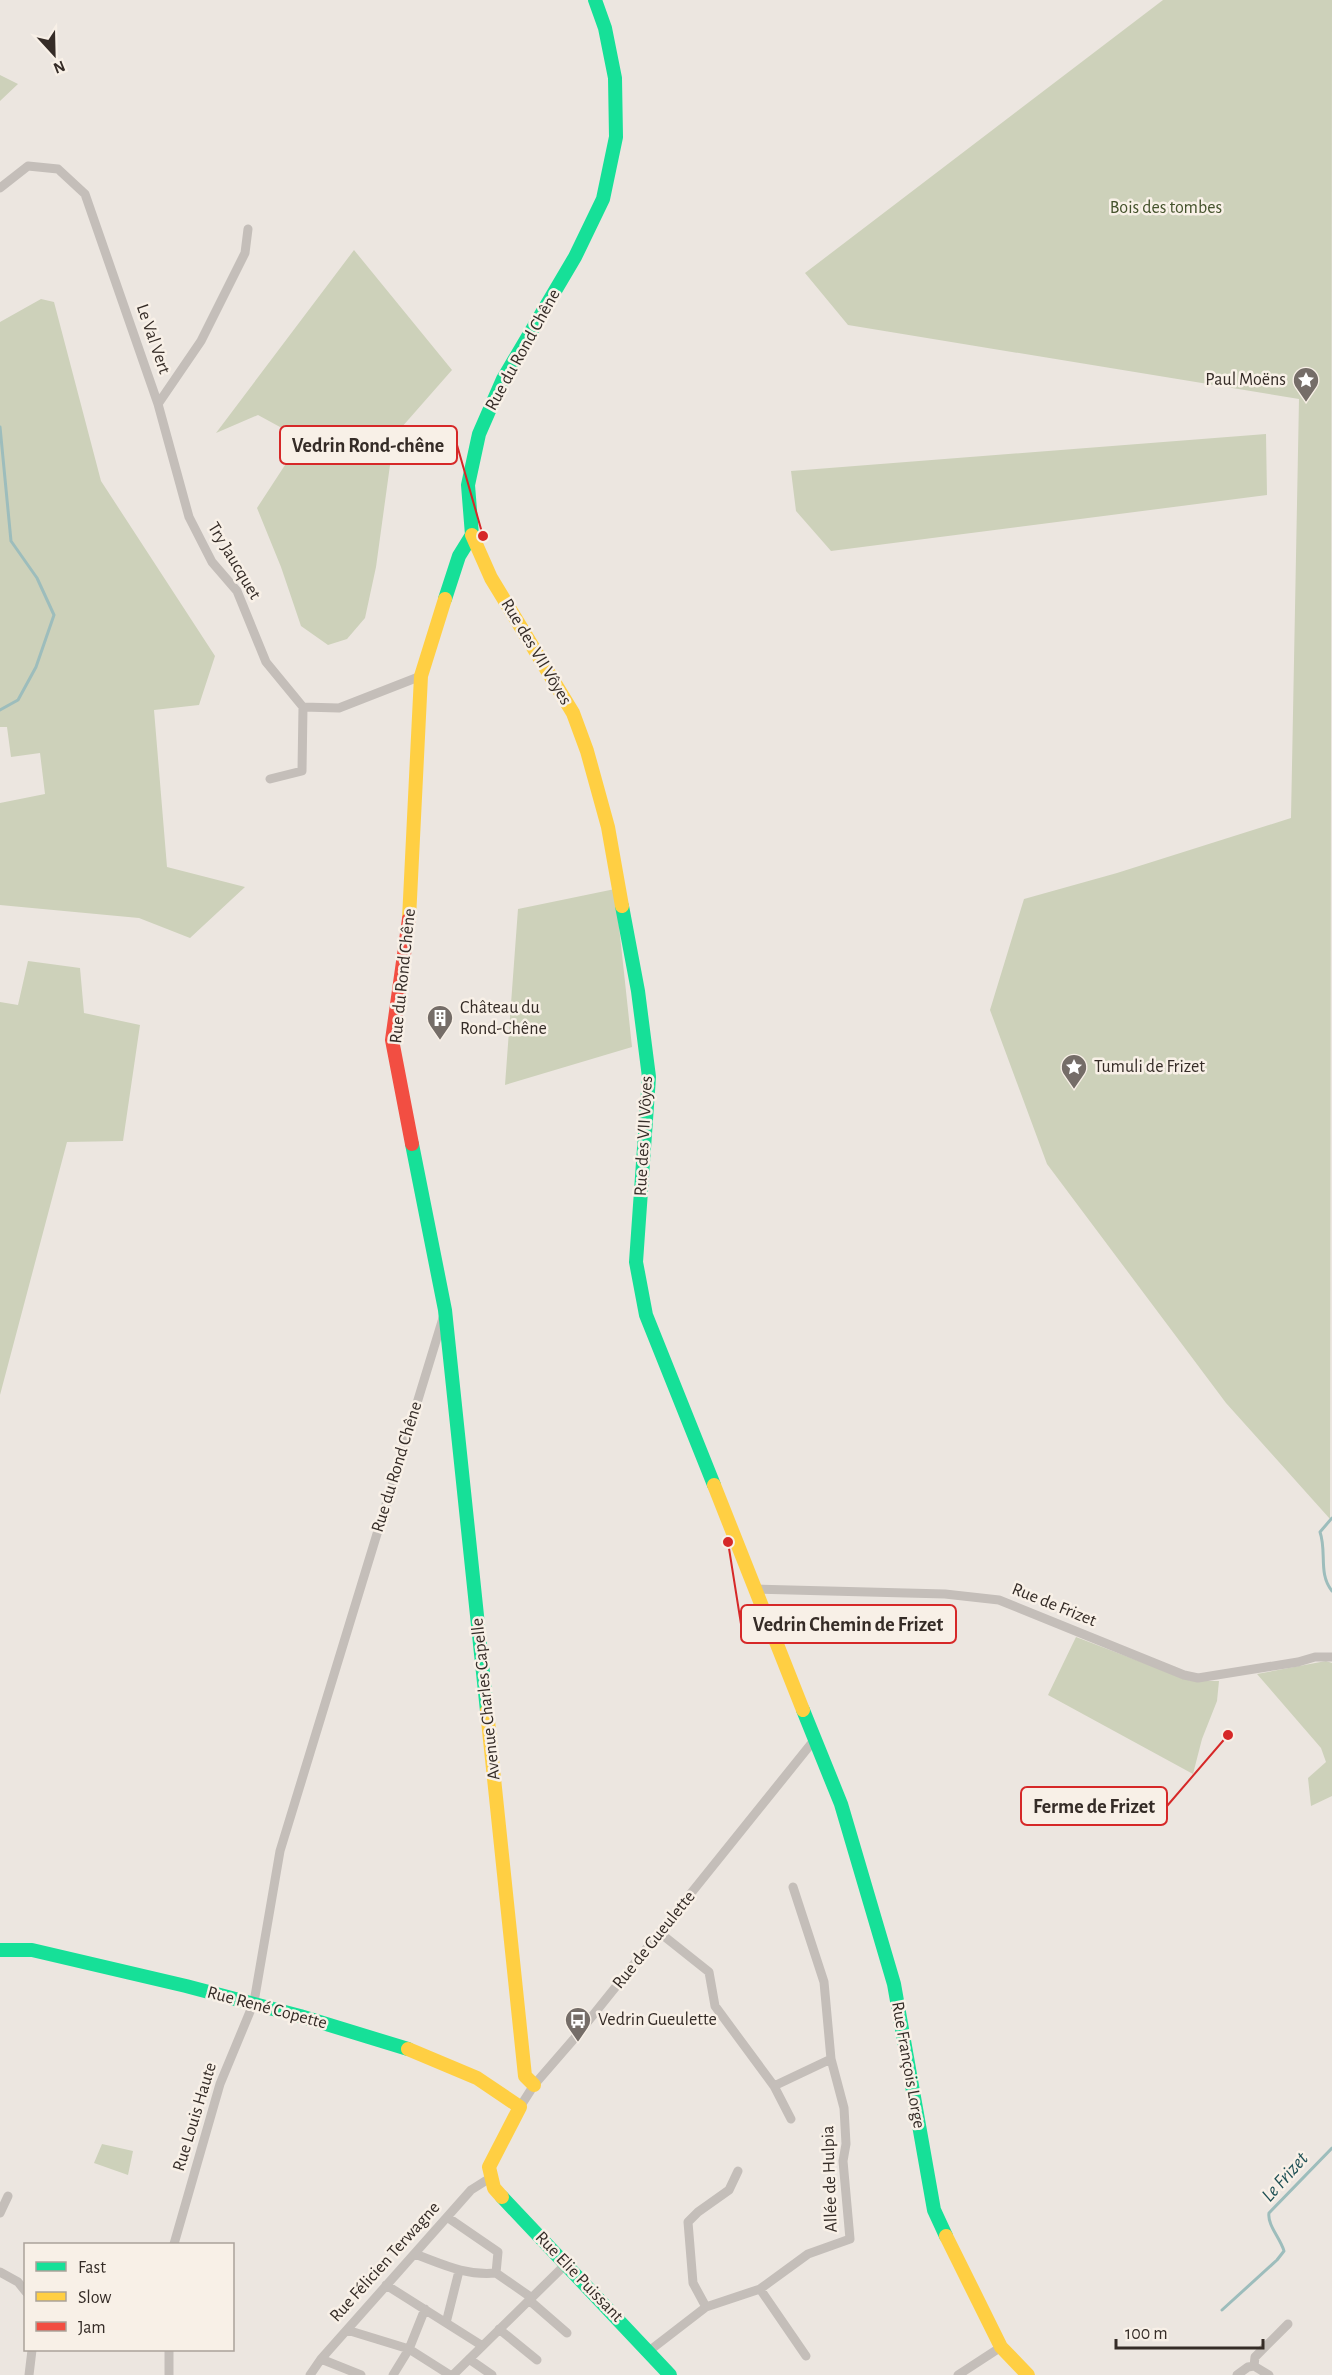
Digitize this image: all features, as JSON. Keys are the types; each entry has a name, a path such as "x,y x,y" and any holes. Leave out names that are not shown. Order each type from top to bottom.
{"street":[{"name":"Rue du Rond Chêne","path":"254,2002 280,1851 445,1310 392,1040 410,913 421,675 459,556 472,535 468,485 479,434 504,379 575,257 603,199 616,137 615,78 605,28 595,0"},
{"name":"Le Val Vert","path":"0,188 28,166 58,169 85,194 158,404"},
{"name":"Le Val Vert","path":"158,404 201,341 245,254 248,229"},
{"name":"Try Jaucquet","path":"158,404 189,517 212,562 237,591 266,662 303,707"},
{"name":"Rue des VII Vôyes","path":"472,535 491,578 573,713 587,751 608,828 638,991 649,1077 636,1262 646,1315 815,1739"},
{"path":"270,779 302,771 303,707 339,708 421,675"},
{"name":"Avenue Charles Capelle","path":"445,1310 525,2076 534,2085"},
{"name":"Rue de Frizet","path":"755,1590 945,1594 999,1600 1184,1675 1198,1678 1298,1662 1315,1657 1332,1657"},
{"name":"Rue de Gueulette","path":"490,2178 489,2166 534,2085 660,1933 815,1739"},
{"name":"Rue François Lorge","path":"815,1739 841,1804 894,1984 934,2210 1001,2347 1028,2375"},
{"path":"774,2086 831,2059 824,1982 793,1887"},
{"path":"660,1933 709,1972 715,2007 774,2086 791,2119"},
{"name":"Rue René Copette","path":"0,1950 32,1950 254,2002 428,2055 463,2069 494,2086 520,2107"},
{"name":"Rue Louis Haute","path":"174,2243 220,2084 254,2002"},
{"name":"Allée de Hulpia","path":"649,2350 706,2307 760,2289 808,2254 850,2239 843,2161 846,2144 844,2108 831,2059"},
{"path":"706,2307 693,2283 688,2222 729,2190 738,2171"},
{"name":"Rue Félicien Terwagne","path":"310,2375 321,2359 471,2190 490,2178"},
{"name":"Rue Elie Puissant","path":"490,2178 494,2188 649,2350 670,2375"},
{"path":"0,2213 8,2196"},
{"path":"447,2217 498,2252 496,2273"},
{"path":"415,2254 459,2271 479,2275 496,2273 531,2299 567,2333"},
{"path":"347,2330 409,2349 452,2375 566,2264"},
{"path":"446,2323 459,2271"},
{"path":"0,2272 18,2282 24,2290"},
{"path":"386,2285 481,2345"},
{"path":"760,2289 806,2356"},
{"path":"393,2375 409,2349 425,2309"},
{"path":"1254,2366 1255,2357 1288,2324"},
{"path":"499,2329 537,2360"},
{"path":"958,2375 1001,2347"},
{"path":"29,2375 32,2351"},
{"path":"169,2351 169,2375"},
{"path":"321,2359 361,2375"},
{"path":"469,2359 492,2375"},
{"path":"1237,2375 1248,2367 1254,2366 1269,2375"}],"green space":[{"name":"Bois des tombes","path":"1163,0 1332,0 1330,1519 1226,1403 1047,1164 990,1010 1024,899 1117,873 1291,818 1299,399 848,325 805,273"},
{"path":"0,75 18,84 0,101"},
{"path":"354,250 452,370 394,436 376,567 365,618 347,639 328,645 301,626 281,567 257,508 302,439 258,415 216,433"},
{"path":"41,299 54,302 101,481 215,656 199,705 154,710 167,867 245,887 190,938 139,918 0,905 0,803 45,794 40,753 11,757 7,727 0,727 0,322"},
{"path":"1266,434 1267,495 831,551 796,511 791,471"},
{"path":"615,889 632,1047 505,1085 518,909"},
{"path":"28,961 80,968 84,1013 140,1025 123,1141 67,1142 0,1395 0,1002 18,1005"},
{"path":"1076,1637 1191,1681 1219,1681 1217,1701 1202,1739 1193,1774 1048,1695"},
{"path":"1326,1661 1332,1663 1332,1796 1311,1806 1308,1778 1326,1762 1321,1748 1257,1674"},
{"path":"102,2144 133,2151 128,2175 94,2163"}],"waterway":[{"path":"0,427 11,541 37,578 54,615 36,667 18,700 0,710"},
{"name":"Le Frizet","path":"1332,1518 1320,1532 1325,1577 1332,1591"},
{"name":"Le Frizet","path":"1222,2310 1284,2251 1270,2222 1269,2213 1332,2148"}],"traffic: fast":[{"path":"445,599 459,556 472,535 468,485 479,434 503,379 575,257 603,199 616,137 615,78 605,28 595,0"},
{"path":"622,906 638,991 649,1077 636,1262 646,1315 714,1485"},
{"path":"412,1144 445,1310 487,1711"},
{"path":"803,1710 841,1804 894,1984 934,2210 946,2236"},
{"path":"0,1950 32,1950 186,1986 300,2016 408,2049"},
{"path":"502,2197 670,2375"}],"traffic: slow":[{"path":"472,535 491,578 573,713 587,751 608,827 622,906"},
{"path":"409,919 421,676 445,599"},
{"path":"714,1485 803,1710"},
{"path":"487,1711 525,2076 534,2085"},
{"path":"408,2049 477,2078 520,2107 489,2167 494,2188 502,2197"},
{"path":"946,2236 1001,2347 1028,2375"}],"traffic: jam":[{"path":"409,919 392,1040 412,1144"}],"place":[{"name":"Paul Moëns","path":"1306,403"},
{"name":"Vedrin Rond-chêne","path":"483,536"},
{"name":"Château du Rond-Chêne","path":"440,1041"},
{"name":"Tumuli de Frizet","path":"1074,1090"},
{"name":"Vedrin Chemin de Frizet","path":"728,1542"},
{"name":"Ferme de Frizet","path":"1228,1735"},
{"name":"Vedrin Gueulette","path":"578,2043"}]}
